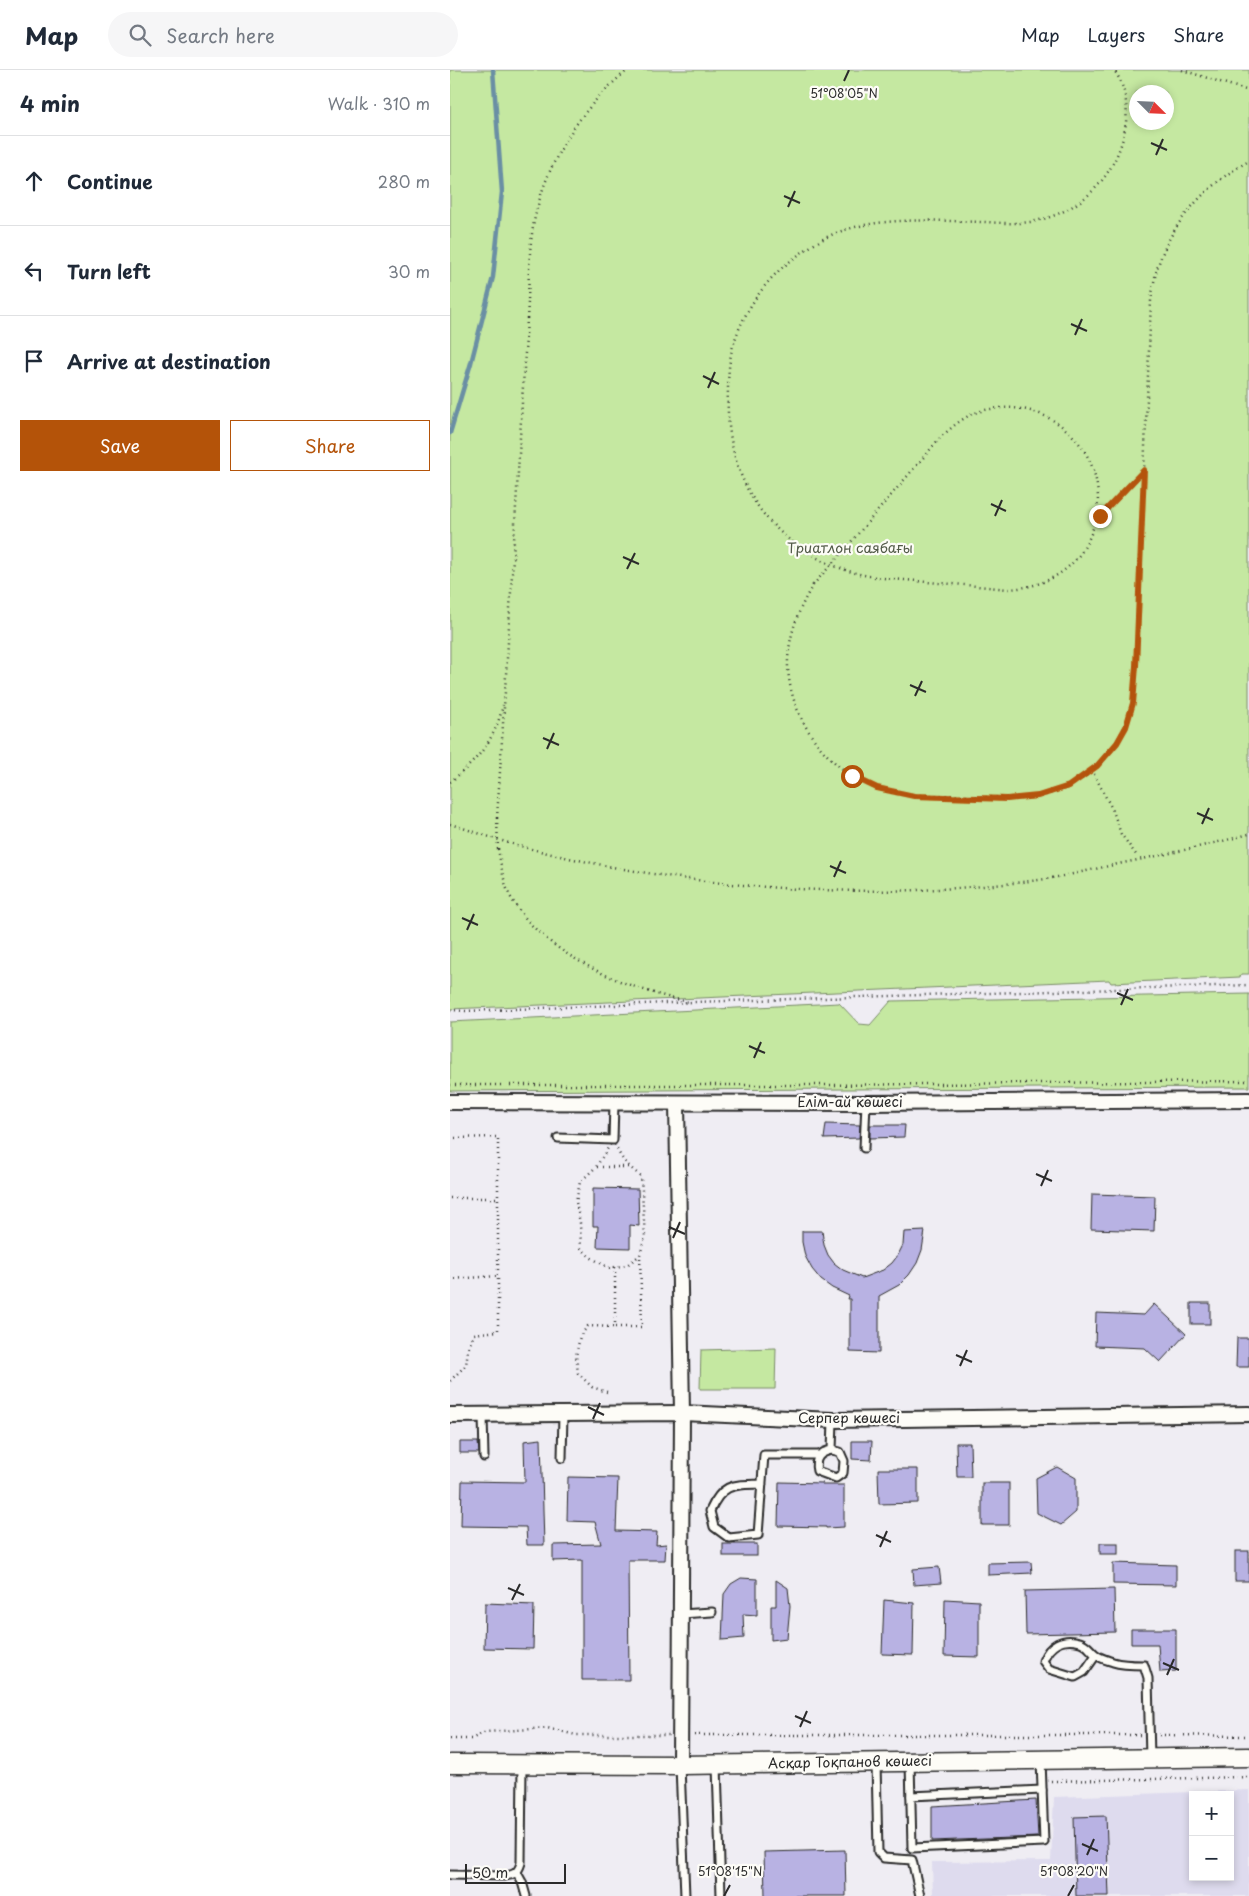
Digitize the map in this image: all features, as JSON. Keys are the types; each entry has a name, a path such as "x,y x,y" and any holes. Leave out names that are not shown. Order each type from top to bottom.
{"street":[{"name":"Елім-ай көшесі","path":"450,1102 866,1103 1249,1100"},
{"path":"677,1103 682,1413 680,1765"},
{"name":"Серпер көшесі","path":"450,1415 682,1413 833,1420 1249,1414"},
{"name":"Асқар Тоқпанов көшесі","path":"450,1764 680,1765 1249,1757"}],"lane":[{"path":"558,1138 613,1140 614,1103"},
{"path":"864,1148 866,1103"},
{"path":"562,1458 563,1414"},
{"path":"482,1415 484,1457"},
{"path":"832,1450 833,1420"},
{"path":"762,1484 728,1486 716,1498 710,1510 714,1526 730,1538 758,1535 762,1484 764,1455 819,1455 822,1452 832,1450 840,1452 844,1461 843,1473 836,1478 817,1471 816,1465 819,1455"},
{"path":"681,1614 712,1612"},
{"path":"1096,1655 1084,1672 1075,1677 1049,1669 1043,1661 1047,1651 1053,1645 1063,1641 1080,1642 1088,1646 1096,1655 1115,1663 1144,1666 1148,1678 1150,1758"},
{"path":"912,1848 1044,1842 1041,1760"},
{"path":"910,1761 912,1860 920,1896"},
{"path":"876,1762 878,1852 884,1858 912,1860"},
{"path":"450,1875 512,1875 517,1873 521,1863 522,1764"},
{"path":"716,1764 721,1896"},
{"path":"680,1765 685,1896"},
{"path":"911,1796 1042,1790"},
{"path":"517,1873 526,1896"}],"path":[{"path":"628,70 610,84 590,106 563,144 545,185 532,230 497,818 498,849 502,872 510,894 526,918 550,943 579,960 628,984 666,997 693,1002"},
{"path":"1114,70 1126,91 1127,113 1123,138 1116,158 1104,178 1088,196 1065,211 1042,220 1018,223 890,222 860,226 838,232 814,244 786,264 765,284 739,328 731,351 727,405 731,449 746,487 773,525 793,543 843,570 892,579 1007,589 1021,589 1044,582 1064,571 1079,556 1090,538 1097,515 1098,494 1096,477 1083,448 1064,427 1046,416 1024,409 1002,408 980,411 956,424 940,438 845,549 813,585 802,603 795,623 788,660 789,674 803,724 816,744 852,776 877,788 914,796 1007,799 1038,796 1077,782 1102,761 1117,743 1126,727 1133,703 1136,666 1151,301 1161,257 1176,229 1207,191 1236,168 1249,161"},
{"path":"1182,70 1249,91"},
{"path":"1100,516 1144,470"},
{"path":"450,782 478,757 493,736 499,723 504,697"},
{"path":"1094,774 1113,811 1121,834 1137,856"},
{"path":"450,824 520,846 666,876 782,889 852,891 951,888 1030,882 1172,853 1249,834"},
{"path":"450,1010 466,1012 693,1002 1249,985"},
{"path":"450,1085 823,1085 1249,1081"},
{"path":"450,1138 498,1137 498,1330 474,1334 468,1350 466,1365 450,1381"},
{"path":"607,1392 592,1387 578,1373 576,1356 580,1336 588,1326 642,1327 640,1255 645,1237 641,1176 620,1157 613,1140"},
{"path":"613,1140 596,1167 580,1182 576,1202 580,1223 581,1248 590,1257 609,1268 627,1265 640,1255"},
{"path":"596,1167 628,1166"},
{"path":"450,1198 498,1198"},
{"path":"615,1267 615,1327"},
{"path":"450,1279 498,1276"},
{"path":"450,1739 471,1739 486,1732 547,1728 576,1735 1249,1736"},
{"path":"1042,1781 1249,1777"}],"shaded area":[{"path":"1249,1790 1249,1896 933,1896 932,1862 1051,1861 1054,1797 1189,1792 1189,1881 1234,1881 1234,1791 1221,1791"}],"green space":[{"name":"Триатлон саябағы","path":"450,70 1249,70 1249,974 1241,974 1240,977 1111,983 1109,980 450,1009"},
{"path":"1249,994 1249,1087 450,1091 450,1022 839,1003 859,1024 870,1025 891,1001"},
{"path":"776,1348 775,1389 700,1389 701,1350"}],"building":[{"path":"826,1124 860,1125 859,1138 824,1139"},
{"path":"870,1125 905,1125 904,1137 870,1138"},
{"path":"593,1188 638,1189 639,1226 630,1225 630,1248 597,1247 598,1226 593,1226"},
{"path":"1092,1194 1155,1196 1154,1231 1091,1229"},
{"path":"802,1231 822,1231 824,1245 834,1263 843,1270 862,1278 883,1270 892,1263 903,1245 904,1232 925,1231 922,1250 917,1263 909,1275 899,1285 879,1296 879,1353 850,1352 849,1296 821,1280 812,1269 805,1256"},
{"path":"1191,1303 1210,1303 1210,1324 1191,1324"},
{"path":"1154,1304 1186,1334 1160,1362 1145,1348 1095,1346 1096,1313 1144,1315"},
{"path":"1237,1338 1249,1338 1249,1367 1236,1367"},
{"path":"541,1439 544,1545 527,1545 526,1527 461,1526 462,1481 525,1482 524,1441"},
{"path":"852,1441 872,1441 871,1460 852,1459"},
{"path":"460,1442 478,1442 479,1453 460,1453"},
{"path":"956,1443 970,1443 971,1477 957,1477"},
{"path":"1057,1467 1076,1478 1076,1512 1061,1525 1037,1513 1036,1478"},
{"path":"878,1469 918,1469 918,1503 879,1504"},
{"path":"568,1477 618,1478 616,1531 657,1532 656,1545 666,1544 665,1560 628,1560 629,1680 582,1680 582,1560 553,1561 553,1545 601,1544 595,1522 567,1521"},
{"path":"779,1482 844,1485 844,1527 778,1526"},
{"path":"982,1483 1009,1483 1009,1525 982,1525"},
{"path":"1100,1543 1118,1543 1118,1554 1100,1554"},
{"path":"723,1544 757,1544 757,1556 723,1556"},
{"path":"1235,1551 1249,1551 1249,1581 1235,1581"},
{"path":"1031,1562 1032,1573 988,1575 988,1563"},
{"path":"1113,1563 1176,1565 1176,1585 1113,1584"},
{"path":"939,1567 941,1583 914,1585 913,1569"},
{"path":"741,1578 757,1579 757,1615 743,1614 744,1638 722,1640 724,1594 731,1584"},
{"path":"776,1580 788,1588 790,1606 787,1638 771,1640 771,1606 776,1606"},
{"path":"1114,1589 1115,1632 1026,1634 1025,1591"},
{"path":"945,1599 979,1601 979,1657 944,1656"},
{"path":"884,1600 914,1603 913,1655 882,1654"},
{"path":"485,1603 534,1605 533,1649 484,1648"},
{"path":"1131,1629 1176,1629 1176,1671 1160,1672 1158,1644 1131,1644"},
{"path":"1036,1800 1038,1837 932,1841 932,1806"},
{"path":"1106,1816 1109,1896 1076,1896 1074,1817"},
{"path":"845,1850 846,1896 765,1896 764,1852"}],"waterway":[{"path":"450,433 471,363 493,277 502,192 493,70"}],"route":[{"path":"852,776 877,788 914,796 963,796 1007,799 1038,796 1069,786 1085,776 1107,756 1126,727 1133,703 1144,470 1100,516"}]}
